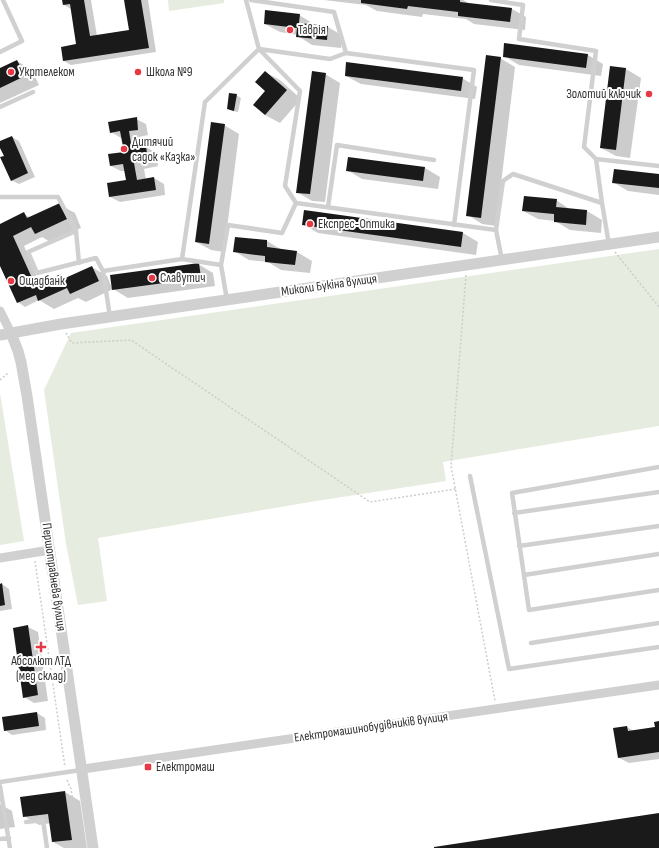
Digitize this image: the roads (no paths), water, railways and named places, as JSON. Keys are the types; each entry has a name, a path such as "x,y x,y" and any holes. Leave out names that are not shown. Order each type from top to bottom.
{"street":[{"name":"Миколи Букіна вулиця","path":"5,334 61,324 659,237"},
{"name":"Першотравнева вулиця","path":"0,311 5,334 18,351 21,362 82,769 92,848"},
{"path":"0,558 50,550"},
{"name":"Електромашинобудівників вулиця","path":"82,769 659,685"}],"lane":[{"path":"0,52 22,41 3,0"},
{"path":"246,0 259,49 300,91 285,186 296,203 496,230"},
{"path":"251,0 334,12 346,53"},
{"path":"491,0 523,5 519,39 596,51 584,147 596,159 609,245"},
{"path":"259,49 330,59 346,53 474,70 454,225"},
{"path":"182,259 205,102 259,49"},
{"path":"0,107 33,92"},
{"path":"328,207 337,145 434,160"},
{"path":"596,159 659,166"},
{"path":"502,260 496,230 503,181 513,174 602,203"},
{"path":"0,197 58,197 76,231 79,263"},
{"path":"227,300 221,264 228,225 282,233 296,203"},
{"path":"76,231 28,252 37,273 96,258 103,271 110,317"},
{"path":"103,271 182,259 221,264"},
{"path":"659,467 512,493 529,610 659,590"},
{"path":"470,476 509,670 659,647"},
{"path":"514,512 659,492"},
{"path":"519,546 659,526"},
{"path":"524,574 659,554"},
{"path":"531,643 659,623"},
{"path":"0,782 82,769"},
{"path":"0,786 10,848"},
{"path":"26,822 43,820 47,848"},
{"path":"0,839 9,838"}],"place":[{"name":"Таврія","path":"290,30"},
{"name":"Укртелеком","path":"11,72"},
{"name":"Школа №9","path":"138,72"},
{"name":"Золотий ключик","path":"649,94"},
{"name":"Дитячий садок «Казка»","path":"124,149"},
{"name":"Експрес-Оптика","path":"310,224"},
{"name":"Славутич","path":"152,278"},
{"name":"Ощадбанк","path":"11,281"},
{"name":"Абсолют ЛТД (мед склад)","path":"41,647"},
{"name":"Електромаш","path":"148,767"}]}
